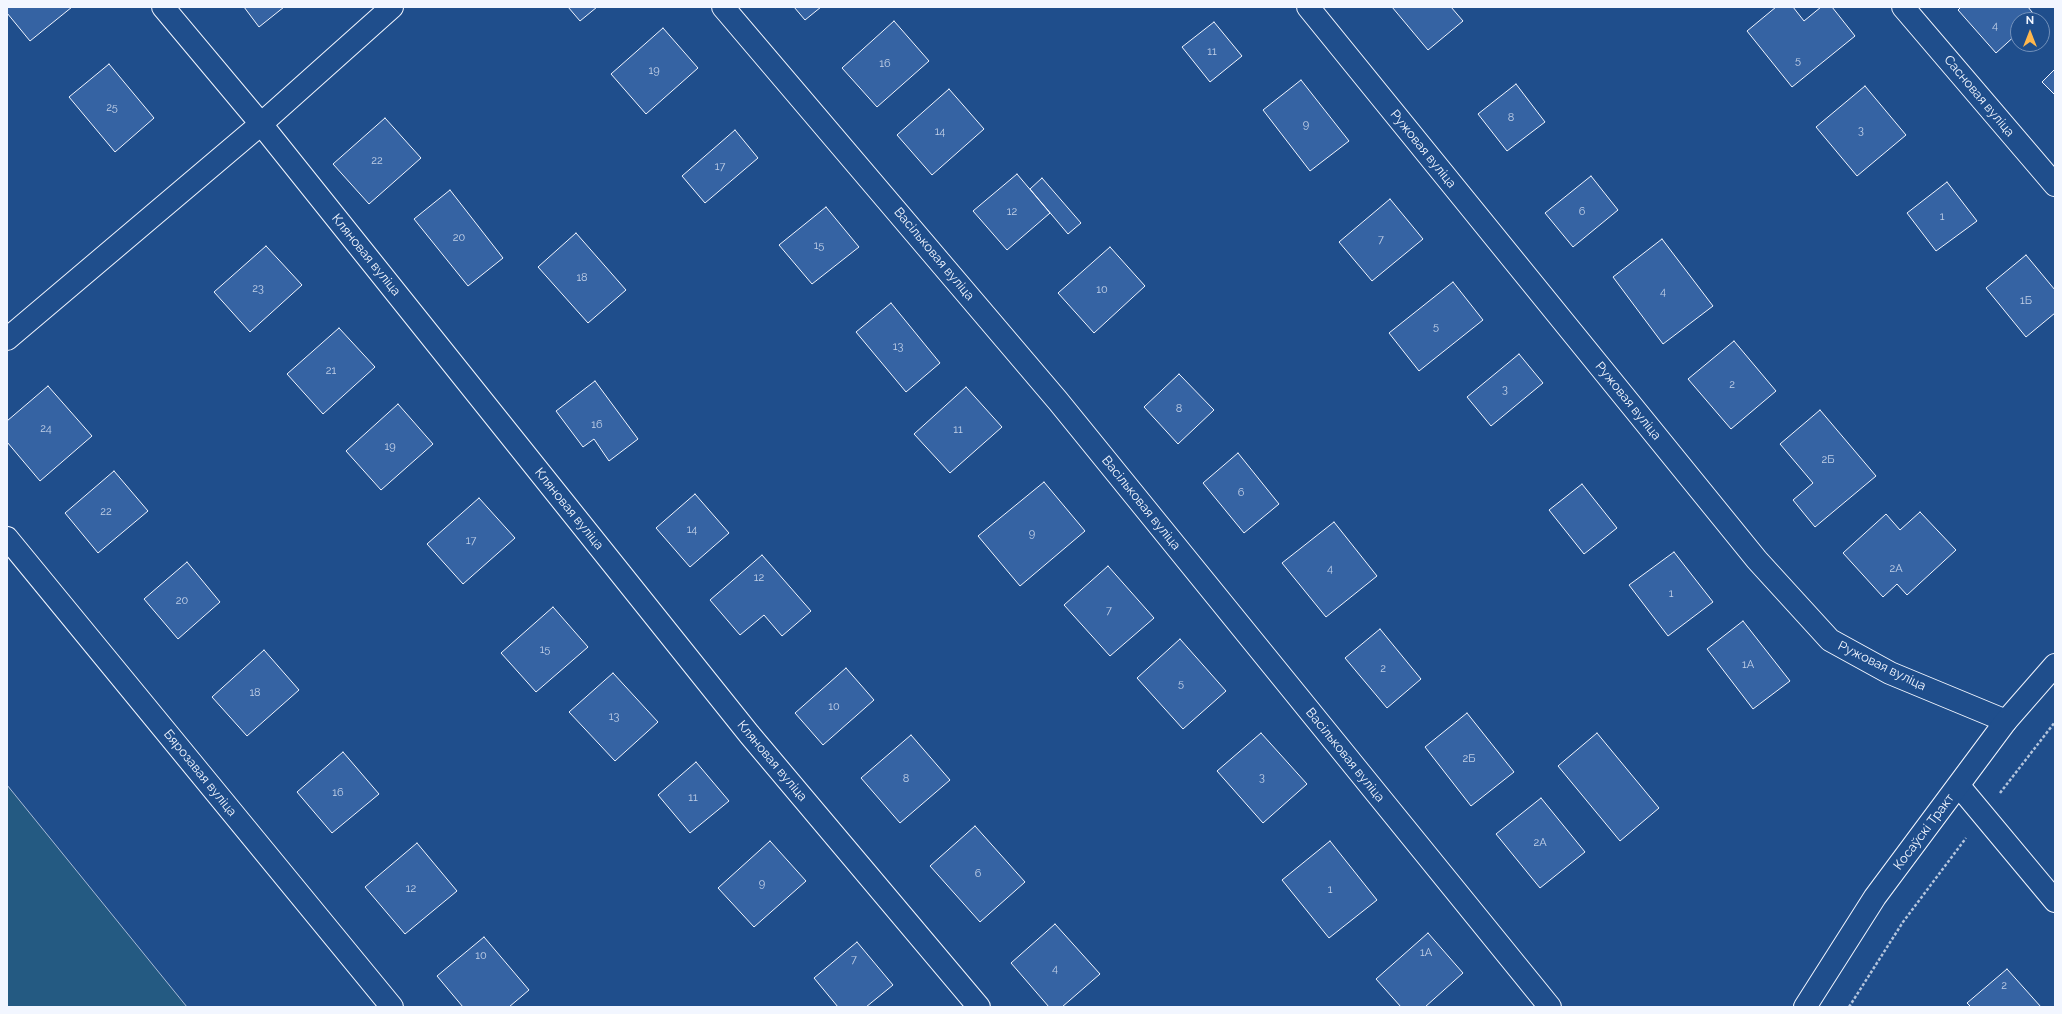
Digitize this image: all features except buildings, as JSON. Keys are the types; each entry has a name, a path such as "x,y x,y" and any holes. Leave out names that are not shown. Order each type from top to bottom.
{"street":[{"name":"Кляновая вуліца","path":"163,7 261,124 749,734 979,1007"},
{"path":"7,339 261,124 392,7"},
{"name":"Васільковая вуліца","path":"723,7 1058,401 1550,1007"},
{"name":"Ружовая вуліца","path":"1308,7 1757,560 1830,640 1890,673 2006,721"},
{"name":"Сасновая вуліца","path":"1903,7 2055,185"},
{"name":"Бярозавая вуліца","path":"7,538 392,1007"},
{"name":"Косаўскі Тракт","path":"1805,1007 1875,897 2006,721 2055,665"},
{"path":"1959,786 2055,901"}],"path":[{"path":"1849,1007 1903,922 2055,722"}],"shaded area":[{"path":"7,785 187,1007 7,1007"}]}
